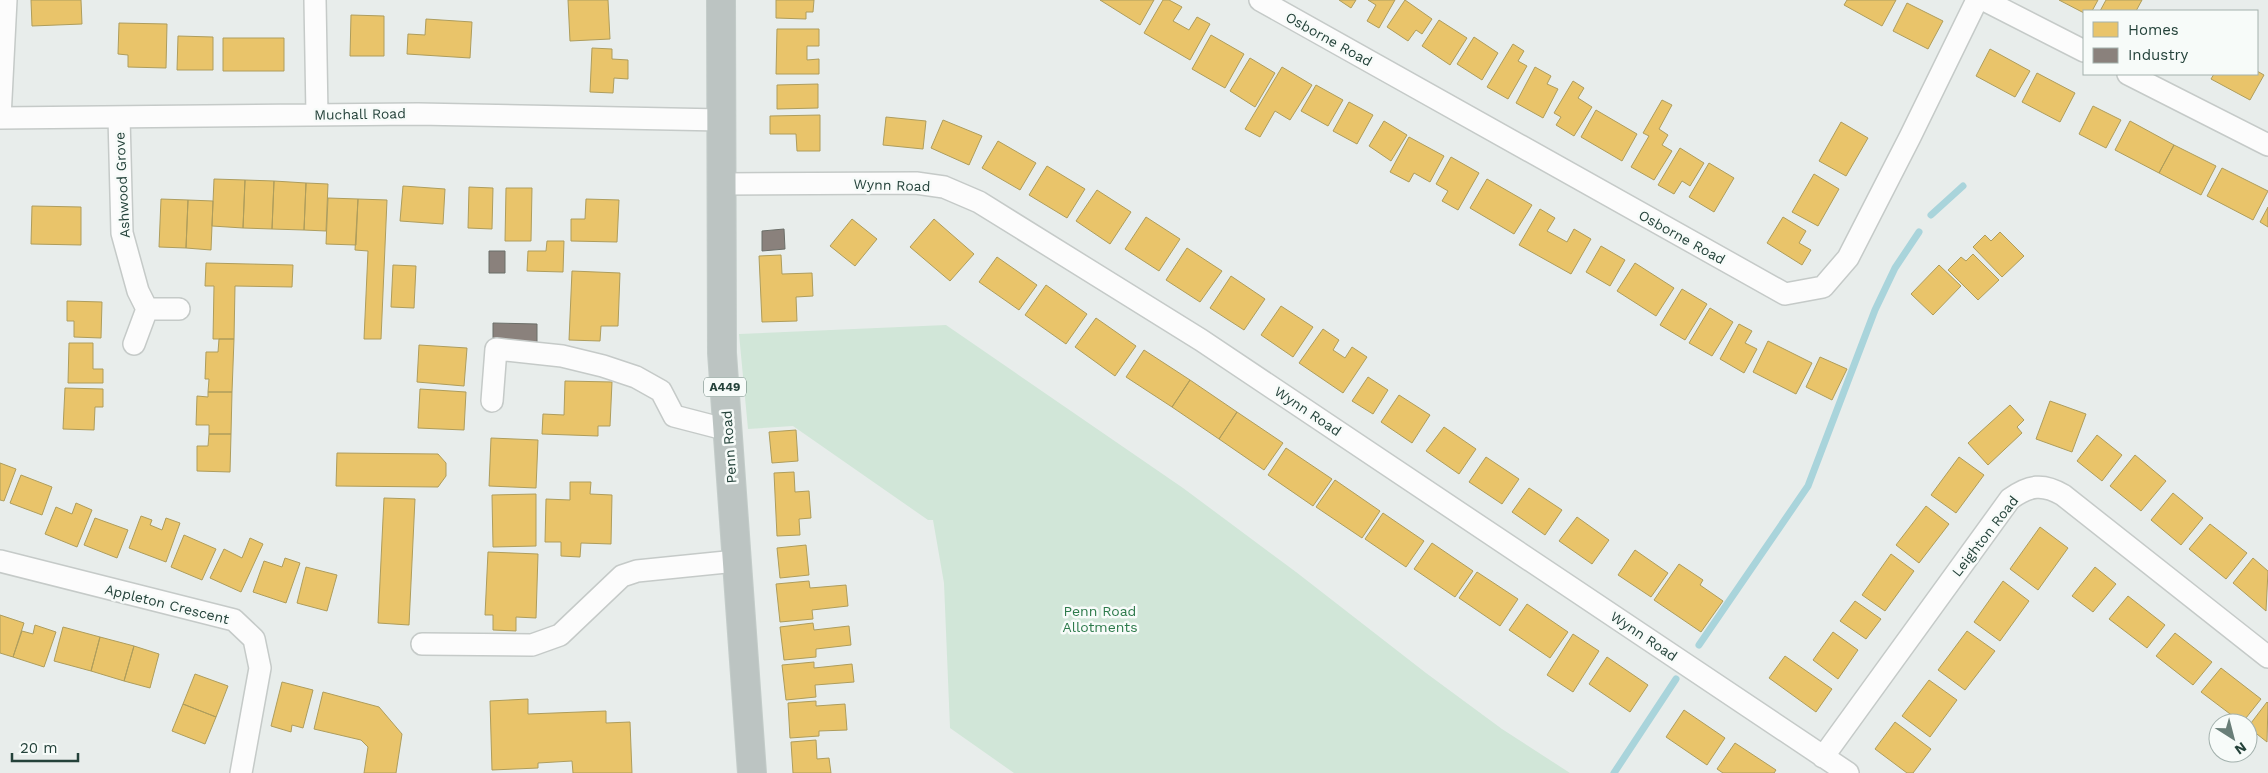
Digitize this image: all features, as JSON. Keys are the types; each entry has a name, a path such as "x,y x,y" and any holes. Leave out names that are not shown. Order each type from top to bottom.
{"highway":[{"name":"Penn Road","path":"721,0 722,353 752,773"}],"street":[{"path":"0,118 6,0"},
{"path":"315,0 317,115"},
{"name":"Osborne Road","path":"1260,0 1785,294 1823,287 1848,258 1977,0"},
{"path":"1984,0 2083,50"},
{"path":"2130,75 2268,145"},
{"name":"Muchall Road","path":"0,118 418,114 721,120"},
{"name":"Ashwood Grove","path":"118,117 122,233 138,291 147,309"},
{"name":"Wynn Road","path":"722,184 916,183 944,187 979,202 1201,340 1848,773"},
{"path":"134,344 147,309 179,309"},
{"path":"492,401 496,349 562,356 603,366 636,377 661,391 674,416 728,430"},
{"name":"Leighton Road","path":"1823,757 2010,499 2022,490 2038,487 2050,488 2063,495 2268,657"},
{"name":"Appleton Crescent","path":"0,561 234,620 254,639 260,668 241,773"},
{"path":"422,644 532,645 560,635 622,576 637,571 736,561"}],"green space":[{"name":"Penn Road Allotments","path":"946,325 1183,488 1502,729 1570,773 1014,773 950,728 944,583 933,520 928,520 793,426 748,429 739,334"}],"building: Homes":[{"path":"31,0 81,0 82,24 32,26"},
{"path":"568,0 608,0 610,39 570,41"},
{"path":"776,0 814,0 813,12 806,12 806,19 776,18"},
{"path":"1100,0 1154,0 1140,25"},
{"path":"1163,0 1169,0 1182,7 1173,21 1189,30 1197,17 1210,24 1190,60 1144,33"},
{"path":"1339,0 1356,0 1351,8"},
{"path":"1368,0 1395,0 1379,28 1367,21 1376,5"},
{"path":"1405,0 1432,19 1422,34 1416,30 1408,41 1387,27"},
{"path":"1847,0 1896,0 1882,26 1844,5"},
{"path":"2059,0 2098,0 2093,10 2083,10 2083,12"},
{"path":"2106,0 2142,0 2137,10 2101,10"},
{"path":"1907,3 1943,21 1928,49 1893,31"},
{"path":"351,15 384,16 384,56 350,56"},
{"path":"426,19 472,22 470,58 407,54 408,34 425,35"},
{"path":"1439,20 1467,38 1450,65 1422,46"},
{"path":"119,23 167,24 166,68 128,67 128,55 118,54"},
{"path":"777,29 819,29 819,46 807,46 807,60 819,59 819,74 776,74"},
{"path":"1211,35 1244,54 1225,88 1192,69"},
{"path":"178,36 213,37 213,70 177,70"},
{"path":"1474,37 1498,53 1482,80 1457,64"},
{"path":"223,38 284,38 284,71 223,71"},
{"path":"1513,44 1524,51 1518,61 1527,66 1508,99 1487,87"},
{"path":"592,48 612,49 612,59 628,60 628,79 614,78 613,93 590,92"},
{"path":"1990,49 2030,71 2015,97 1976,76"},
{"path":"1250,58 1275,73 1255,107 1230,91"},
{"path":"1282,67 1312,85 1290,120 1275,111 1260,137 1245,129"},
{"path":"1535,67 1551,76 1547,84 1558,89 1543,118 1516,103"},
{"path":"2258,72 2264,75 2250,100 2211,79 2213,75 2258,75"},
{"path":"2037,73 2075,93 2060,122 2022,102"},
{"path":"1573,81 1584,88 1578,98 1592,107 1574,136 1556,125 1561,117 1554,113"},
{"path":"818,84 818,108 777,109 777,85"},
{"path":"1316,85 1343,100 1328,126 1301,111"},
{"path":"1662,100 1672,105 1659,129 1668,135 1662,145 1672,151 1654,180 1631,167 1649,136 1643,133"},
{"path":"1349,102 1373,115 1357,144 1333,131"},
{"path":"2093,106 2121,120 2106,148 2079,134"},
{"path":"1596,110 1637,134 1622,161 1581,137"},
{"path":"820,115 820,151 797,151 796,134 770,134 770,116"},
{"path":"886,117 926,121 923,149 883,145"},
{"path":"943,120 982,136 969,165 931,148"},
{"path":"1384,121 1407,135 1391,161 1369,146"},
{"path":"2130,121 2174,145 2159,173 2115,150"},
{"path":"1841,122 1868,138 1846,176 1819,161"},
{"path":"1409,137 1444,156 1430,182 1414,173 1409,182 1390,172"},
{"path":"998,141 1036,163 1020,190 982,168"},
{"path":"2174,145 2216,166 2201,195 2159,173"},
{"path":"1680,148 1704,163 1690,186 1682,181 1674,194 1658,185"},
{"path":"1451,157 1479,173 1458,210 1442,201 1448,191 1436,184"},
{"path":"1709,163 1734,178 1714,212 1689,197"},
{"path":"1047,166 1085,189 1067,218 1029,195"},
{"path":"2222,168 2268,191 2253,220 2207,196"},
{"path":"1814,174 1839,189 1818,226 1792,212"},
{"path":"214,179 245,180 243,228 212,226"},
{"path":"1487,179 1532,205 1514,234 1470,208"},
{"path":"245,180 274,181 272,229 243,228"},
{"path":"274,181 306,183 304,230 272,229"},
{"path":"306,183 328,184 326,231 304,230"},
{"path":"403,186 445,189 443,224 400,221"},
{"path":"469,187 493,188 492,229 468,228"},
{"path":"506,188 532,188 531,241 505,241"},
{"path":"1097,190 1131,212 1110,244 1076,221"},
{"path":"328,198 358,199 356,245 326,244"},
{"path":"161,199 188,200 186,248 159,247"},
{"path":"358,199 387,200 381,339 364,339 368,251 355,250"},
{"path":"586,199 619,200 617,242 571,241 571,219 585,219"},
{"path":"188,200 213,201 211,250 186,248"},
{"path":"32,206 81,207 81,245 31,244"},
{"path":"2268,207 2268,227 2260,222"},
{"path":"1540,209 1555,218 1547,231 1567,242 1574,229 1591,239 1571,274 1519,245"},
{"path":"1146,217 1180,239 1159,271 1125,249"},
{"path":"1783,217 1806,231 1799,243 1811,250 1802,265 1767,243"},
{"path":"852,219 877,239 855,266 830,246"},
{"path":"934,219 974,254 950,281 910,247"},
{"path":"2000,232 2024,256 2002,277 1973,247 1985,235 1991,241"},
{"path":"547,241 564,241 563,272 527,271 528,251 546,251"},
{"path":"1601,246 1625,260 1610,286 1586,272"},
{"path":"1187,248 1222,271 1200,302 1166,280"},
{"path":"1973,254 1999,280 1978,300 1948,270 1961,257 1966,261"},
{"path":"781,255 782,274 812,273 813,296 796,297 797,321 762,322 759,256"},
{"path":"997,257 1037,285 1019,310 979,282"},
{"path":"206,263 293,265 292,287 235,286 234,339 213,339 214,286 205,286"},
{"path":"1635,263 1674,288 1656,316 1617,291"},
{"path":"393,265 416,266 414,308 391,307"},
{"path":"1939,265 1961,286 1933,315 1911,294"},
{"path":"572,271 620,273 618,326 601,326 600,341 569,340"},
{"path":"1231,276 1265,299 1244,330 1210,308"},
{"path":"1046,285 1087,314 1066,344 1025,315"},
{"path":"1682,289 1707,304 1685,340 1660,325"},
{"path":"67,301 102,302 101,338 74,337 74,321 67,321"},
{"path":"1281,306 1313,327 1293,357 1261,335"},
{"path":"1710,308 1733,322 1712,356 1689,343"},
{"path":"1096,318 1136,346 1115,376 1075,347"},
{"path":"1739,324 1752,331 1745,343 1757,349 1744,373 1720,359"},
{"path":"1323,329 1339,340 1333,350 1345,358 1352,347 1367,357 1343,393 1299,363"},
{"path":"219,339 234,339 232,392 208,392 209,379 205,379 206,352 218,352"},
{"path":"1768,341 1812,363 1796,394 1753,372"},
{"path":"69,343 93,343 93,369 103,369 103,383 68,383"},
{"path":"419,345 467,348 464,386 417,382"},
{"path":"1144,350 1190,380 1172,407 1126,377"},
{"path":"1820,357 1847,369 1832,400 1806,387"},
{"path":"1368,377 1388,390 1373,414 1352,401"},
{"path":"1190,380 1237,412 1219,439 1172,407"},
{"path":"565,381 612,382 610,426 598,426 598,436 542,434 543,414 564,415"},
{"path":"65,388 103,389 103,407 95,407 94,430 63,429"},
{"path":"420,389 466,392 464,430 418,428"},
{"path":"208,392 232,392 231,434 209,434 209,425 196,425 197,396 208,397"},
{"path":"1399,395 1430,415 1412,443 1381,422"},
{"path":"2050,401 2086,414 2072,452 2036,439"},
{"path":"2010,405 2024,420 2017,427 2022,433 1988,465 1968,443"},
{"path":"1237,412 1283,443 1264,470 1219,439"},
{"path":"1444,427 1476,449 1459,474 1426,451"},
{"path":"796,430 798,461 772,463 769,432"},
{"path":"209,434 231,434 230,472 197,471 197,446 208,446"},
{"path":"2097,435 2122,455 2102,481 2077,461"},
{"path":"491,438 538,440 536,488 489,486"},
{"path":"1286,448 1332,479 1313,506 1268,475"},
{"path":"337,453 438,454 446,463 446,476 438,487 336,486"},
{"path":"2135,455 2166,481 2141,511 2110,486"},
{"path":"1486,457 1519,479 1502,504 1469,482"},
{"path":"1959,457 1984,475 1956,513 1931,495"},
{"path":"0,463 16,469 4,501 0,500"},
{"path":"794,472 795,492 809,491 811,518 799,519 800,535 777,536 774,473"},
{"path":"21,475 52,487 42,515 10,503"},
{"path":"1335,480 1380,511 1362,538 1316,507"},
{"path":"570,482 591,482 590,494 612,495 611,544 581,543 580,557 561,556 561,542 545,542 546,499 570,500"},
{"path":"1529,488 1562,510 1545,535 1512,512"},
{"path":"2173,493 2203,518 2181,545 2151,520"},
{"path":"536,494 536,546 493,547 492,495"},
{"path":"384,498 415,499 409,625 378,623"},
{"path":"76,503 92,510 77,547 45,534 56,507 72,514"},
{"path":"1926,506 1949,524 1919,563 1896,545"},
{"path":"1383,513 1424,541 1406,567 1365,539"},
{"path":"141,516 152,520 150,525 162,530 166,518 180,523 166,562 129,548"},
{"path":"1577,517 1609,540 1592,564 1559,541"},
{"path":"95,518 128,530 117,558 84,545"},
{"path":"2210,524 2247,553 2226,579 2189,549"},
{"path":"2040,527 2068,548 2038,590 2010,569"},
{"path":"184,535 216,549 202,580 171,567"},
{"path":"250,538 263,544 241,592 210,578 224,549 242,558"},
{"path":"1432,543 1473,571 1455,597 1414,569"},
{"path":"806,545 809,575 780,578 777,548"},
{"path":"1635,550 1668,573 1651,597 1618,575"},
{"path":"488,552 538,554 536,618 516,617 516,631 493,630 493,615 485,615"},
{"path":"1891,554 1914,571 1885,611 1862,595"},
{"path":"285,558 300,563 286,603 253,592 264,561 282,567"},
{"path":"2253,558 2268,571 2266,611 2233,583"},
{"path":"1679,564 1703,580 1700,585 1723,601 1701,632 1654,600"},
{"path":"306,567 337,575 327,611 297,603"},
{"path":"2095,567 2116,584 2093,612 2072,596"},
{"path":"1477,572 1518,599 1500,626 1459,598"},
{"path":"809,581 810,588 846,585 848,606 812,610 813,619 780,622 776,584"},
{"path":"2003,581 2029,601 2000,641 1974,622"},
{"path":"2128,596 2165,625 2147,648 2109,619"},
{"path":"1855,601 1881,619 1866,639 1840,621"},
{"path":"1527,604 1568,632 1550,658 1509,630"},
{"path":"0,615 24,623 13,657 0,653"},
{"path":"813,623 814,630 849,626 851,645 816,649 816,657 784,660 780,627"},
{"path":"35,625 56,632 44,667 13,657 22,631 33,634"},
{"path":"63,627 100,637 91,671 54,661"},
{"path":"1967,631 1995,651 1965,690 1938,670"},
{"path":"1833,632 1858,650 1838,679 1813,660"},
{"path":"2175,633 2212,662 2193,685 2156,656"},
{"path":"1573,634 1599,651 1573,692 1547,675"},
{"path":"100,637 134,646 124,681 91,671"},
{"path":"134,646 159,654 150,688 124,681"},
{"path":"1785,656 1832,689 1816,712 1769,678"},
{"path":"1607,657 1648,685 1630,712 1589,684"},
{"path":"814,662 814,668 852,664 854,682 815,685 816,697 786,700 782,665"},
{"path":"2221,668 2261,699 2250,713 2229,713 2201,692"},
{"path":"195,674 228,686 216,717 183,704"},
{"path":"1929,680 1957,700 1930,737 1902,716"},
{"path":"282,682 313,690 303,728 292,725 291,732 271,726"},
{"path":"323,692 379,707 402,734 396,773 364,773 368,747 361,740 314,729"},
{"path":"528,699 528,714 606,711 606,723 630,722 632,773 573,773 572,761 538,763 538,768 492,770 490,701"},
{"path":"816,701 816,706 845,704 847,730 819,731 819,736 790,738 788,703"},
{"path":"2267,702 2267,742 2258,735 2258,714"},
{"path":"183,704 216,717 205,744 172,731"},
{"path":"1684,710 1725,738 1707,765 1666,737"},
{"path":"1895,722 1931,749 1913,773 1907,773 1875,749"},
{"path":"816,740 817,759 829,758 831,773 793,773 791,742"},
{"path":"1735,743 1776,770 1774,773 1723,773 1717,769"}],"building: Industry":[{"path":"784,229 785,249 762,251 762,231"},
{"path":"489,251 505,251 505,273 489,273"},
{"path":"493,323 537,324 537,344 493,343"}],"waterway":[{"path":"1931,215 1963,186"},
{"path":"1699,645 1808,486 1875,310 1895,268 1919,232"},
{"path":"1614,773 1676,679"}]}
